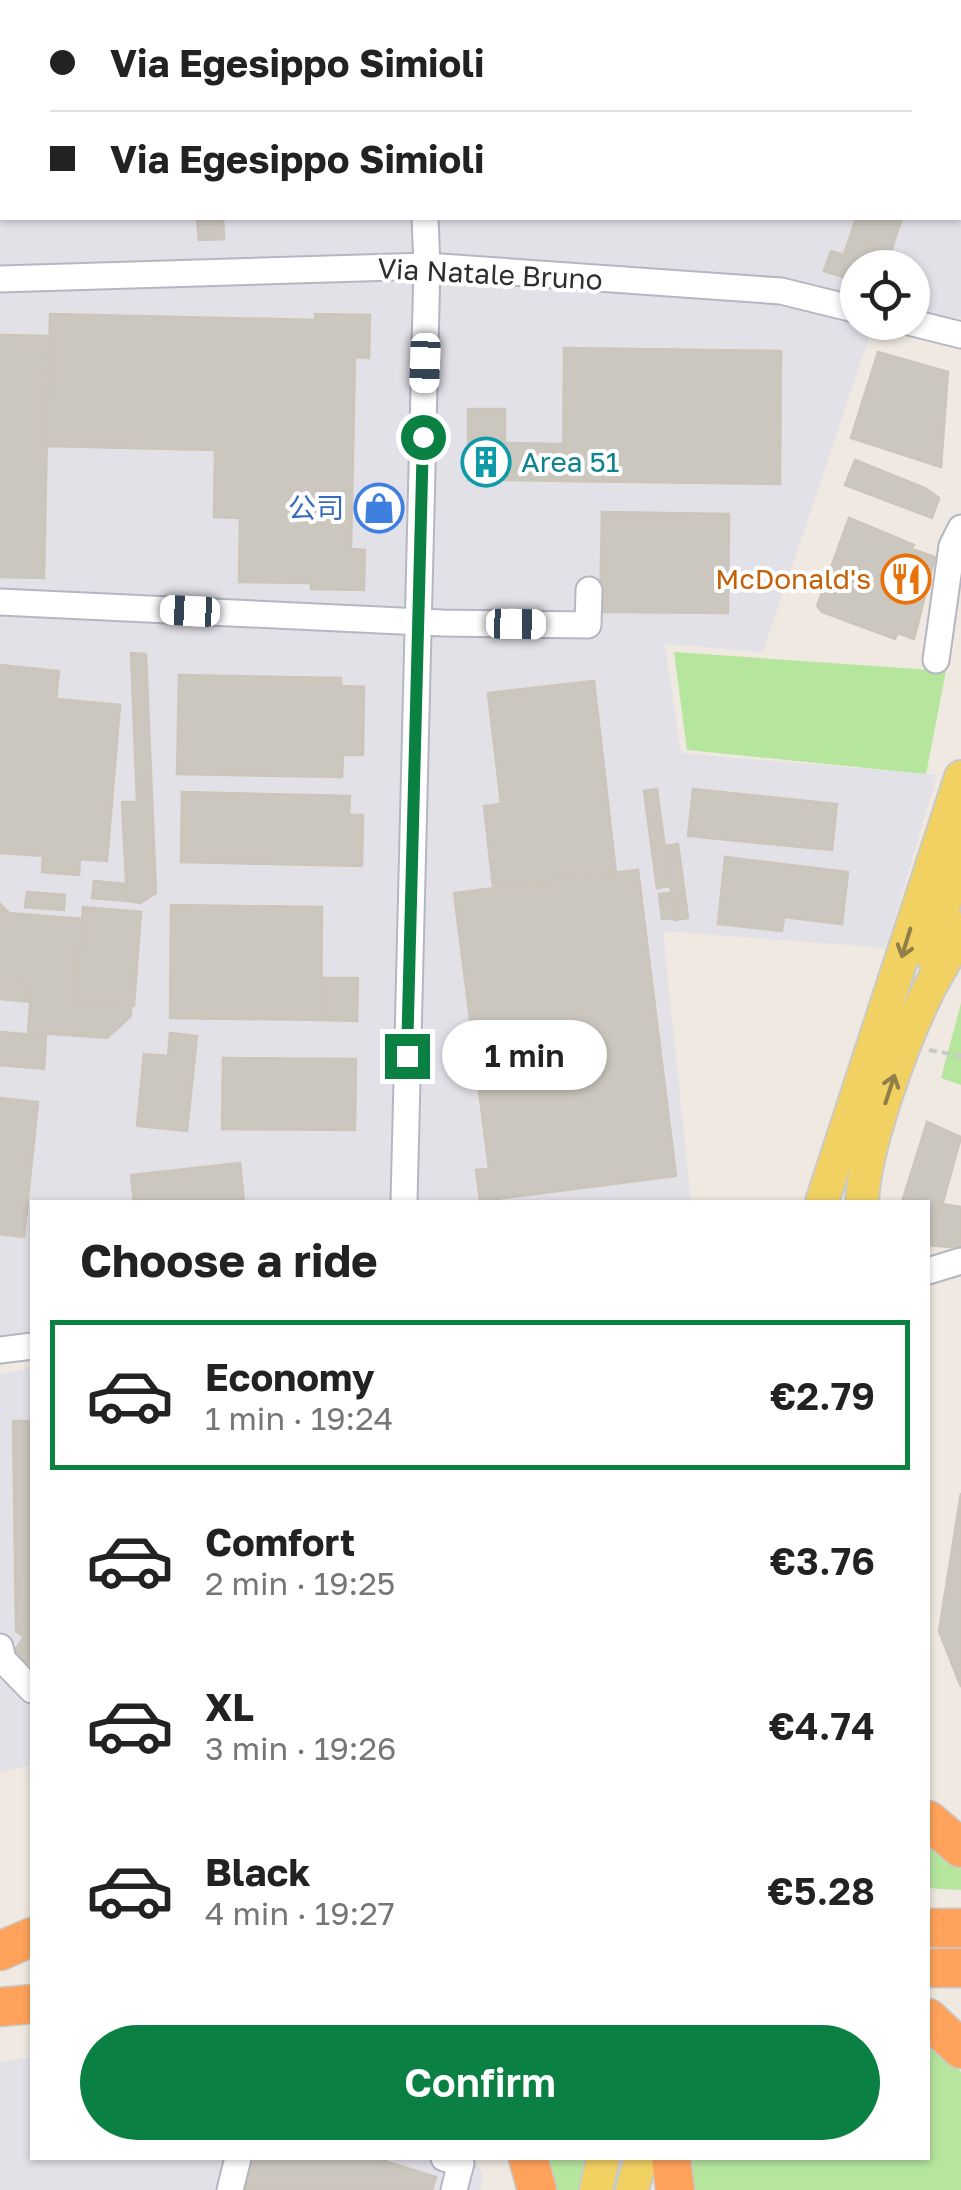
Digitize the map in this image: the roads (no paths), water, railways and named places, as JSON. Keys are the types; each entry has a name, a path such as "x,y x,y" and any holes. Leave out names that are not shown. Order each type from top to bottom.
{"highway":[{"path":"930,1822 961,1848"},
{"path":"930,1928 961,1928"},
{"path":"0,1951 30,1938"},
{"path":"0,1967 30,1963"},
{"path":"930,1968 961,1968"},
{"path":"0,2008 30,2004"},
{"path":"930,2020 961,2049"},
{"path":"529,2160 537,2190"},
{"path":"671,2160 676,2190"}],"main road":[{"path":"823,1200 961,777"},
{"path":"862,1200 864,1173 924,997 961,825"},
{"path":"924,997 961,929"},
{"path":"596,2190 603,2160"},
{"path":"632,2190 640,2160"}],"street":[{"path":"404,1200 425,220"},
{"name":"Via Natale Bruno","path":"0,279 427,266 781,291 840,306"},
{"path":"930,327 961,335"},
{"path":"936,660 952,546 961,528"},
{"path":"0,602 588,626 588,590"},
{"path":"930,1254 961,1260"},
{"path":"930,1270 961,1260"},
{"path":"0,1350 30,1346"},
{"path":"0,1647 3,1660 30,1688"},
{"path":"230,2190 238,2160"},
{"path":"451,2160 462,2163 454,2190"}],"place":[{"name":"Area 51","path":"486,462"},
{"name":"公司","path":"379,508"},
{"name":"McDonald's","path":"906,579"}]}
